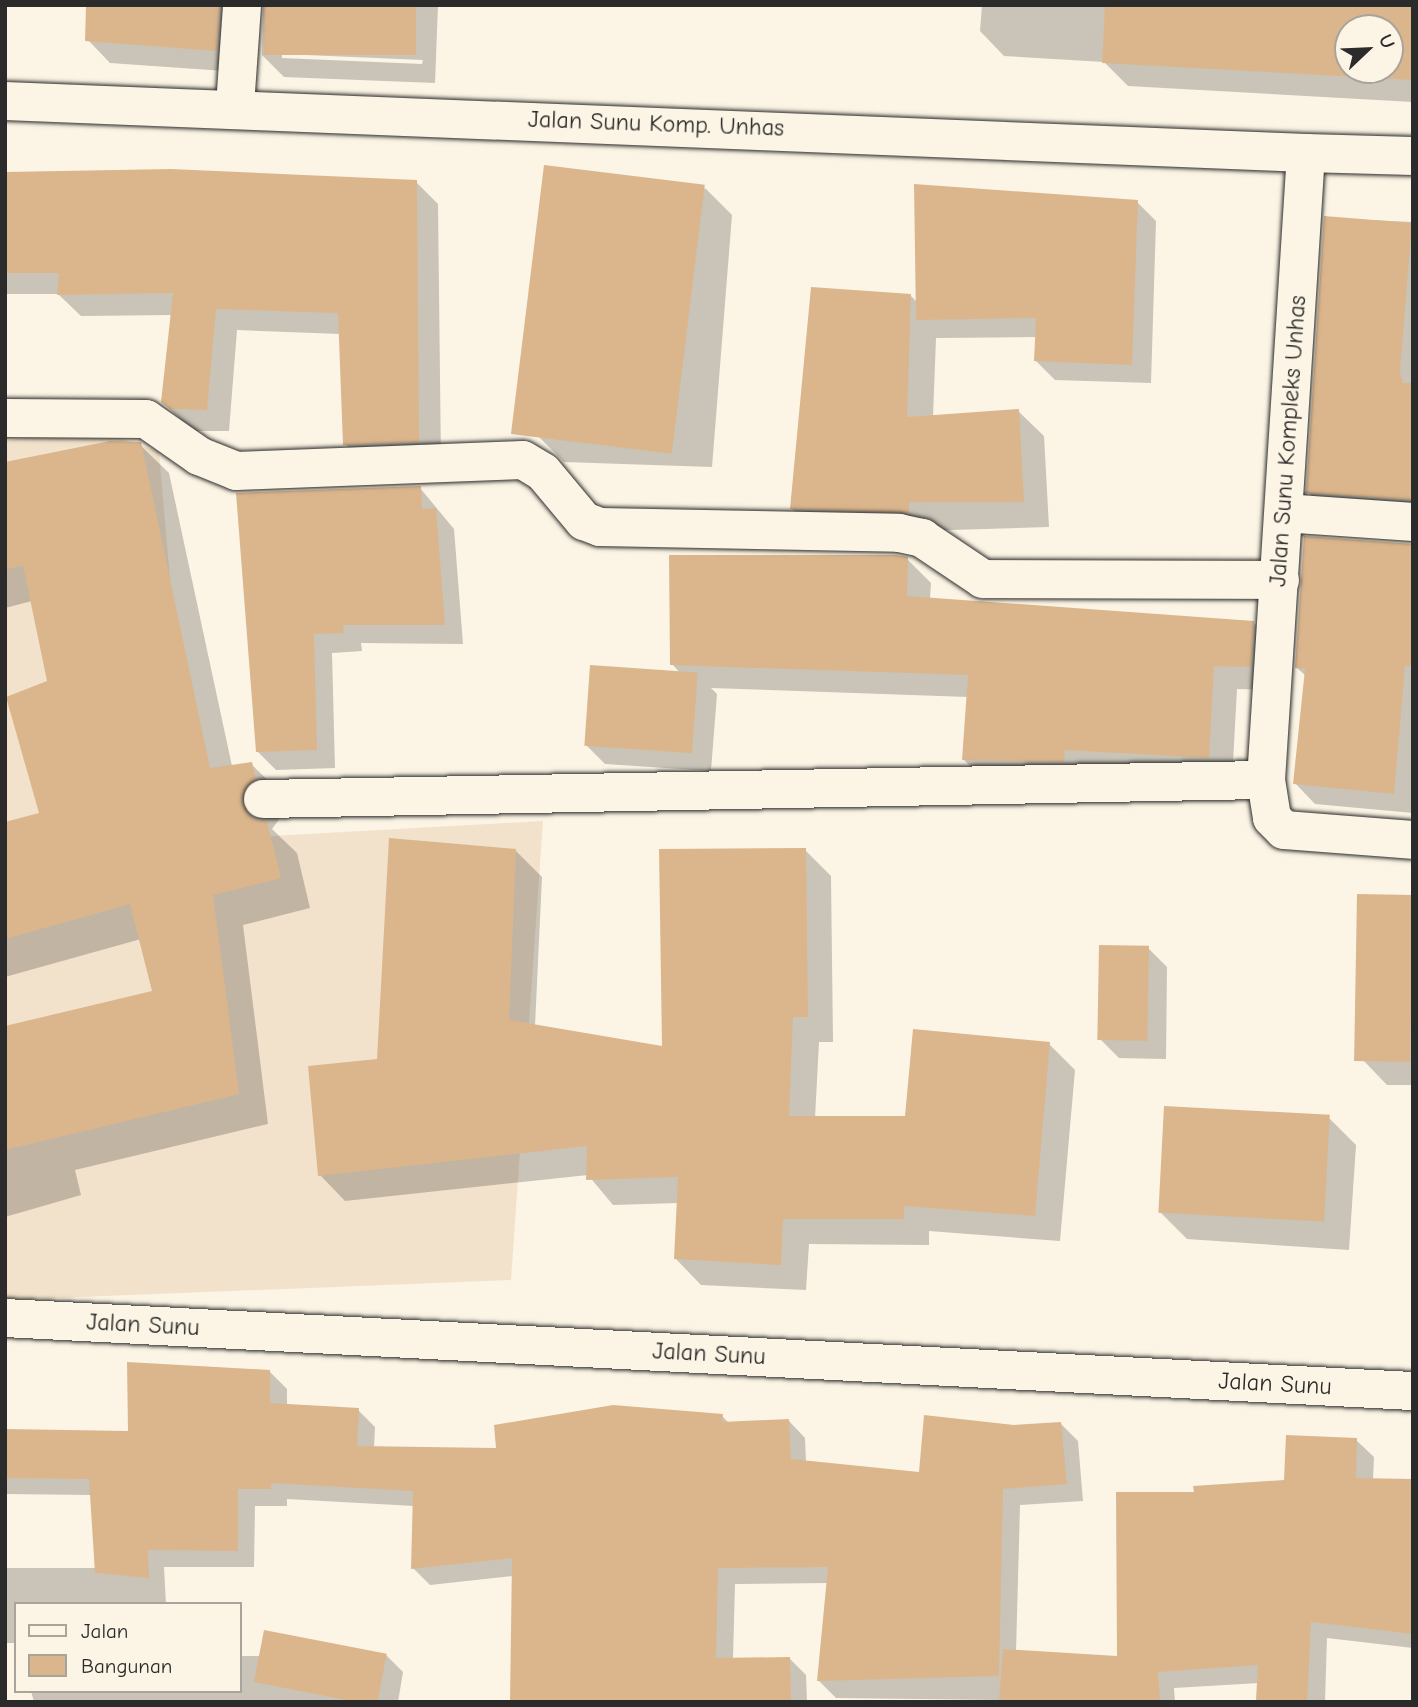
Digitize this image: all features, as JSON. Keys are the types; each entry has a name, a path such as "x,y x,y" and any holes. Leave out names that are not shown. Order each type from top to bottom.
{"street":[{"path":"235,106 242,5"},
{"name":"Jalan Sunu Komp. Unhas","path":"5,101 235,106 1306,153"},
{"path":"1306,153 1413,156"},
{"name":"Jalan Sunu Kompleks Unhas","path":"1306,153 1266,780 1272,818 1284,830 1413,840"},
{"path":"5,418 146,419 198,456 236,471 523,460 543,472 584,521 600,527 899,533 922,538 983,579 1280,580"},
{"path":"1284,513 1413,522"},
{"path":"263,799 1266,780"},
{"name":"Jalan Sunu","path":"5,1318 1413,1391"}],"shaded area":[{"path":"91,428 159,452 184,741 93,893 271,836 543,821 511,1280 5,1300 5,441"}],"building":[{"path":"86,5 220,5 217,51 85,41"},
{"path":"264,5 416,5 416,55 264,55"},
{"path":"1105,5 1413,5 1413,80 1404,80 1404,14 1334,14 1334,76 1102,63"},
{"path":"544,165 705,185 672,454 511,434"},
{"path":"171,169 417,180 419,442 343,445 338,313 216,309 207,410 170,409 161,402 173,293 57,295 59,273 5,273 5,172"},
{"path":"914,184 1138,200 1132,365 1034,361 1036,318 916,320"},
{"path":"1324,216 1412,223 1400,372 1403,383 1413,383 1413,500 1306,493"},
{"path":"811,287 911,294 907,417 1019,409 1024,502 909,502 909,513 790,509"},
{"path":"110,441 141,442 210,768 252,762 256,779 241,800 252,818 267,821 281,878 213,895 239,1094 5,1150 5,1026 152,991 130,904 5,939 5,822 39,813 6,697 47,681 23,565 5,570 5,462"},
{"path":"421,486 422,509 436,508 445,625 343,625 344,633 314,634 317,750 256,752 236,493"},
{"path":"1304,536 1413,544 1413,666 1405,666 1394,794 1293,784 1305,669 1295,668"},
{"path":"669,555 896,555 908,557 907,596 1254,621 1251,667 1214,666 1209,758 1065,750 1064,762 962,760 968,675 670,665"},
{"path":"590,665 698,673 692,753 584,746"},
{"path":"389,838 516,849 509,1020 662,1046 659,849 806,848 808,1017 793,1017 789,1116 905,1116 913,1029 1050,1042 1035,1216 904,1206 904,1219 783,1219 781,1265 674,1259 678,1177 586,1180 587,1146 318,1176 308,1066 377,1059"},
{"path":"1357,894 1413,895 1410,1062 1354,1061"},
{"path":"1099,945 1149,946 1147,1041 1097,1040"},
{"path":"1164,1106 1330,1115 1324,1222 1158,1213"},
{"path":"127,1362 270,1370 270,1403 359,1408 357,1446 496,1448 494,1425 613,1405 723,1414 722,1422 789,1419 791,1459 919,1472 924,1415 1014,1425 1061,1422 1067,1484 1003,1489 999,1676 817,1681 828,1567 718,1568 716,1658 790,1657 791,1702 510,1702 512,1558 411,1569 413,1491 271,1483 271,1489 238,1489 238,1551 148,1550 149,1578 95,1573 89,1479 5,1478 5,1429 128,1431"},
{"path":"1286,1435 1357,1438 1356,1478 1413,1479 1413,1634 1311,1622 1307,1702 1256,1700 1258,1665 1158,1672 1160,1702 999,1702 1003,1649 1117,1656 1116,1492 1194,1492 1193,1486 1284,1480"},
{"path":"264,1630 387,1654 377,1702 357,1702 254,1682"}]}
